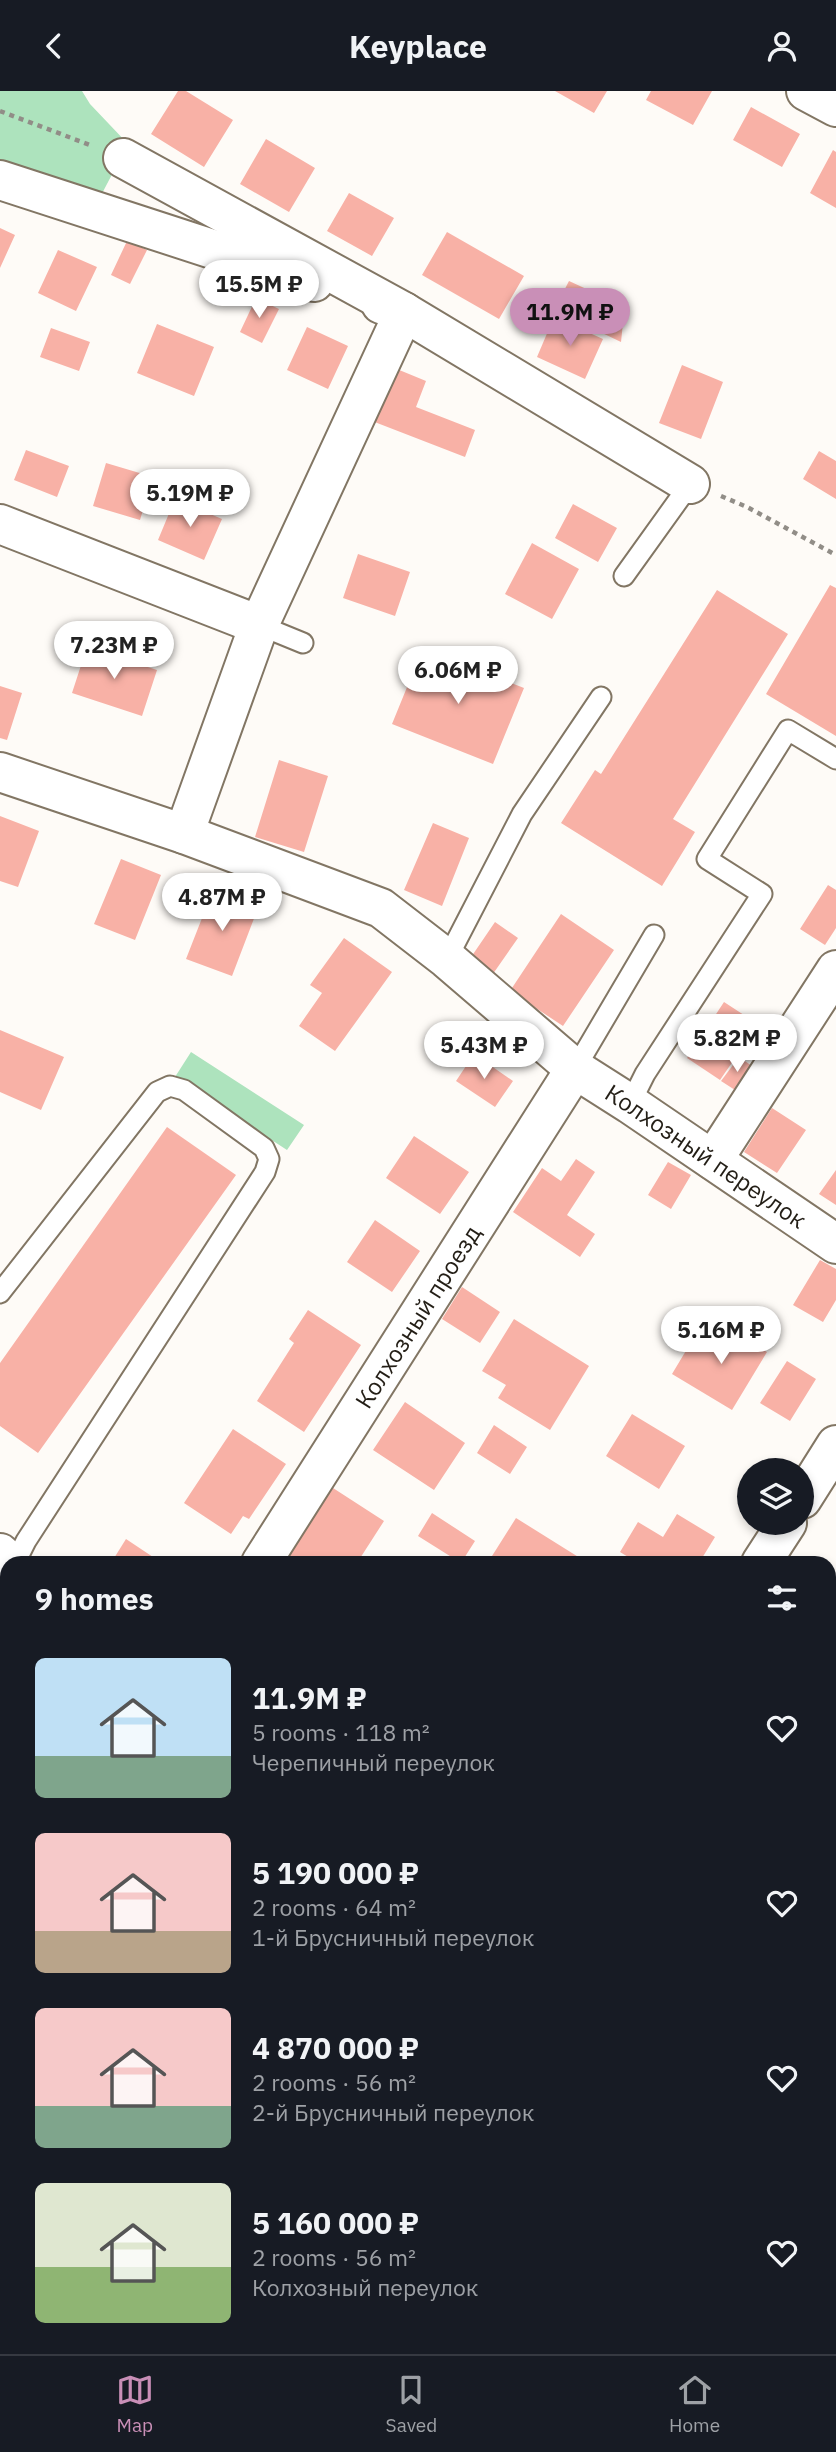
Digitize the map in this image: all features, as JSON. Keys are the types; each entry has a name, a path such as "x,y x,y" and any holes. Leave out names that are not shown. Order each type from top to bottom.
{"street":[{"path":"806,91 836,107"},
{"path":"123,158 404,312 690,484"},
{"path":"0,180 404,312"},
{"path":"184,834 259,625 404,312"},
{"path":"0,524 259,625"},
{"name":"Колхозный переулок","path":"0,772 184,834 381,908 447,959 575,1069 836,1244"},
{"path":"713,1160 836,970"},
{"name":"Колхозный проезд","path":"265,1556 575,1069"},
{"path":"814,1480 836,1445"},
{"path":"766,1556 779,1535"}],"lane":[{"path":"624,576 690,484"},
{"path":"259,625 303,643"},
{"path":"447,959 522,814 601,697"},
{"path":"630,1104 645,1074 762,894 707,859 789,730 836,759"},
{"path":"575,1069 654,935"},
{"path":"0,1293 157,1092 170,1086 184,1090 264,1148 269,1159 265,1172 17,1556"}],"path":[{"path":"0,111 123,158"},
{"path":"690,484 747,507 836,555"}],"green space":[{"path":"0,91 82,91 90,104 128,144 87,222 0,191"},
{"path":"191,1052 304,1125 287,1150 175,1077"}],"building":[{"path":"178,91 186,91 233,120 204,167 151,134"},
{"path":"555,91 607,91 594,113"},
{"path":"651,91 712,91 693,125 646,100"},
{"path":"751,107 800,134 782,167 733,140"},
{"path":"266,139 315,168 289,212 240,184"},
{"path":"833,150 836,152 836,208 810,193"},
{"path":"349,193 394,218 372,256 327,231"},
{"path":"0,228 15,235 0,268"},
{"path":"447,232 524,276 499,319 422,275"},
{"path":"127,241 147,250 130,284 111,275"},
{"path":"58,250 97,267 76,311 38,293"},
{"path":"569,281 593,292 587,305 623,323 621,342 554,310"},
{"path":"256,298 279,309 262,343 240,332"},
{"path":"554,317 603,339 585,379 537,357"},
{"path":"157,324 214,347 194,396 137,373"},
{"path":"307,327 348,346 328,389 287,370"},
{"path":"51,328 90,342 79,371 40,357"},
{"path":"682,365 723,382 701,439 659,423"},
{"path":"392,367 426,381 416,407 475,430 465,457 372,421"},
{"path":"26,450 69,466 57,497 14,480"},
{"path":"819,451 836,461 836,499 803,479"},
{"path":"106,463 153,477 140,520 93,506"},
{"path":"175,499 222,519 204,560 158,540"},
{"path":"573,504 617,528 598,562 555,538"},
{"path":"532,543 579,569 552,619 505,594"},
{"path":"358,554 410,572 395,616 343,598"},
{"path":"830,585 836,588 836,736 766,694"},
{"path":"717,590 788,634 673,819 695,832 662,886 561,823 595,770 601,774"},
{"path":"87,647 157,670 142,716 72,693"},
{"path":"423,648 524,688 493,764 392,724"},
{"path":"0,686 22,693 7,740 0,738"},
{"path":"279,760 328,776 304,852 255,837"},
{"path":"0,816 39,831 18,887 0,881"},
{"path":"433,823 469,838 442,906 404,890"},
{"path":"121,859 161,875 135,940 94,924"},
{"path":"828,885 836,890 836,928 825,945 800,929"},
{"path":"213,890 258,908 232,976 186,959"},
{"path":"561,914 614,950 563,1026 510,991"},
{"path":"495,922 518,938 488,981 465,966"},
{"path":"344,938 392,972 335,1051 299,1026 322,993 310,985"},
{"path":"724,1002 767,1030 748,1057 740,1051 720,1080 687,1058"},
{"path":"0,1030 64,1057 41,1110 0,1092"},
{"path":"474,1054 513,1081 495,1107 456,1081"},
{"path":"739,1057 752,1066 735,1090 721,1081"},
{"path":"772,1108 806,1130 777,1173 744,1152"},
{"path":"167,1127 236,1175 38,1453 0,1426 0,1363"},
{"path":"414,1136 469,1172 440,1214 386,1178"},
{"path":"576,1159 595,1172 567,1215 595,1234 580,1257 513,1212 542,1168 561,1181"},
{"path":"668,1162 691,1175 671,1209 648,1195"},
{"path":"836,1170 836,1205 819,1194"},
{"path":"375,1220 420,1251 392,1292 347,1262"},
{"path":"820,1260 836,1269 836,1300 823,1322 793,1305"},
{"path":"462,1287 500,1312 480,1343 442,1319"},
{"path":"308,1310 361,1345 304,1432 257,1401 294,1343 289,1339"},
{"path":"514,1319 589,1366 550,1430 498,1398 506,1385 482,1371"},
{"path":"720,1324 767,1352 732,1410 672,1374 693,1339 706,1347"},
{"path":"787,1361 816,1379 790,1421 760,1403"},
{"path":"405,1402 465,1443 434,1490 373,1450"},
{"path":"632,1414 685,1446 659,1489 606,1456"},
{"path":"494,1425 527,1447 510,1474 477,1453"},
{"path":"233,1429 286,1464 249,1519 243,1516 231,1534 184,1503"},
{"path":"333,1488 384,1521 362,1556 288,1556"},
{"path":"432,1513 475,1541 465,1556 450,1556 418,1536"},
{"path":"677,1514 715,1537 703,1556 627,1556 620,1552 638,1522 663,1537"},
{"path":"516,1518 577,1556 492,1556"},
{"path":"126,1539 152,1556 115,1556"}]}
